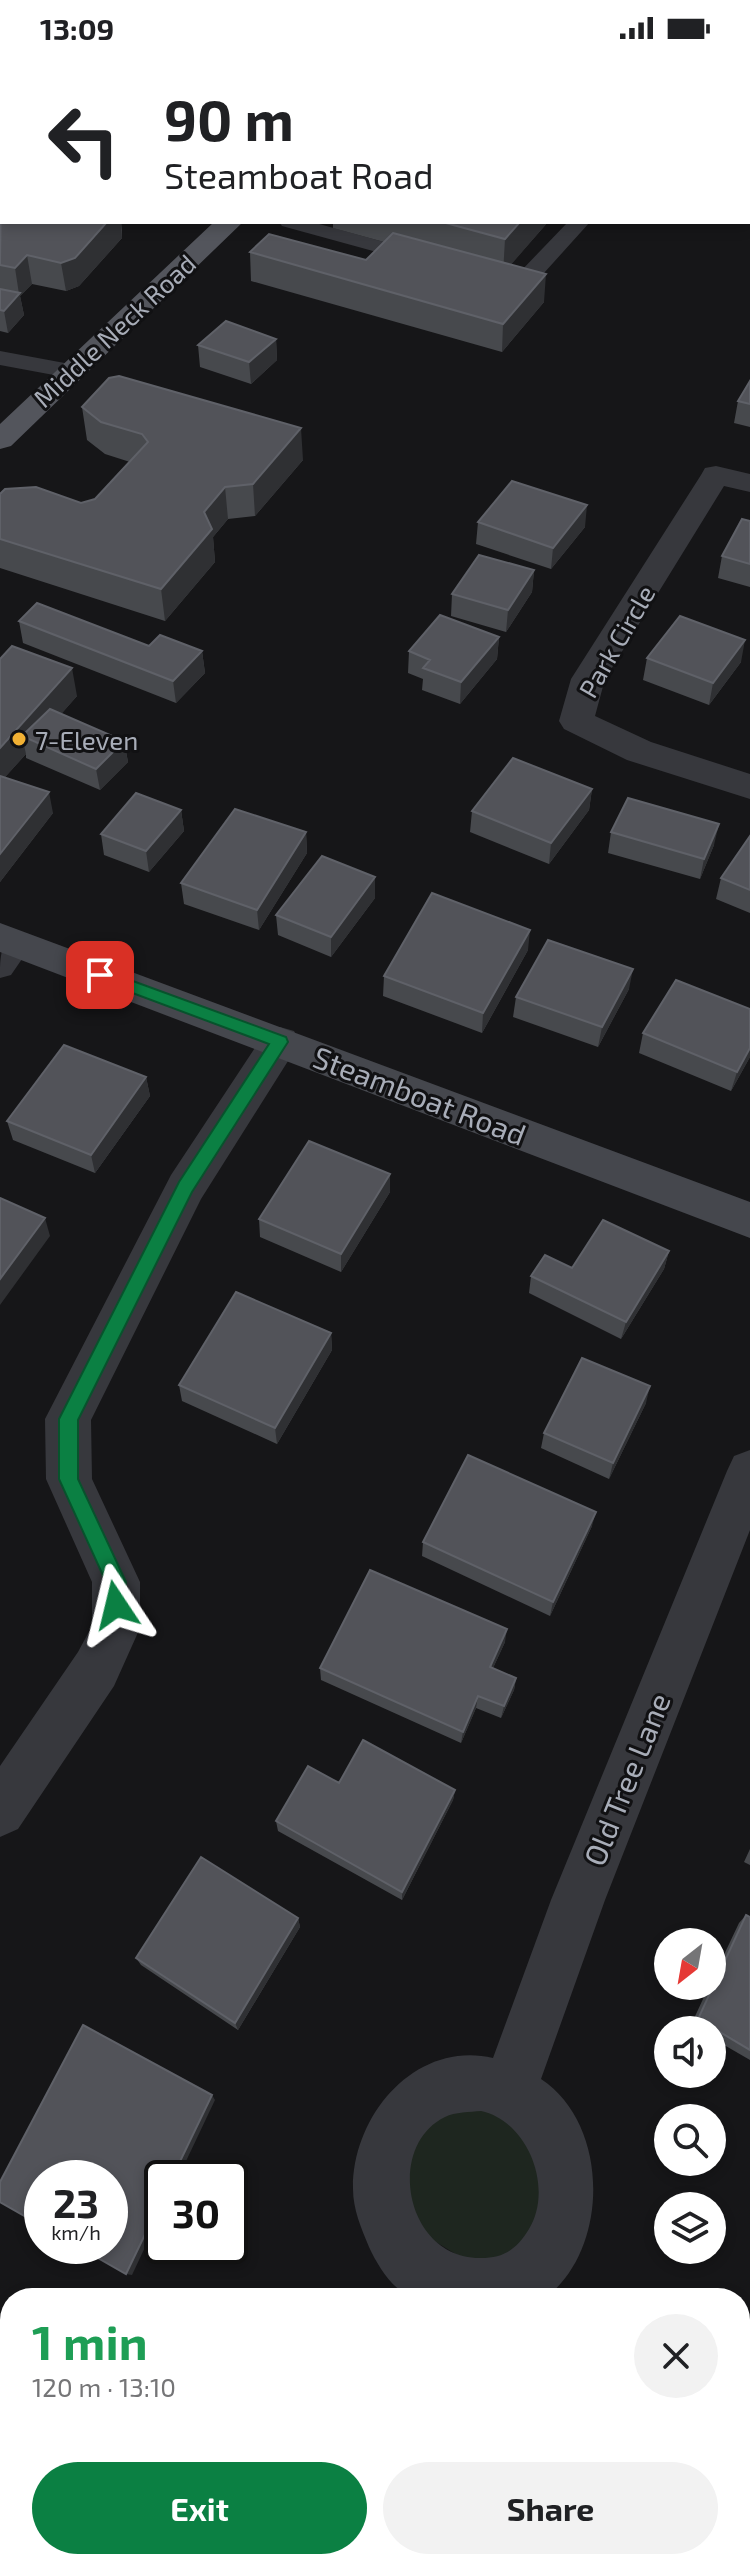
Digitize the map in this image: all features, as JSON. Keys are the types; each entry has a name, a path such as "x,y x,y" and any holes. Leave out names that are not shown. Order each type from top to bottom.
{"main road":[{"name":"Middle Neck Road","path":"0,440 224,224"}],"street":[{"name":"Park Circle","path":"750,483 716,475 588,679 576,721 639,751 750,787"},
{"name":"Steamboat Road","path":"6,949 280,1042 750,1220"},
{"path":"0,1811 96,1669 116,1628 116,1582 69,1479 68,1419 186,1187 280,1042"},
{"name":"Old Tree Lane","path":"509,2091 578,1900 750,1471"}],"lane":[{"path":"296,224 451,267"},
{"path":"480,275 521,282 578,224"},
{"path":"0,358 70,371"}],"shaded area":[{"path":"477,2102 539,2144 545,2225 488,2274 402,2221 410,2136 428,2116"}],"building":[{"path":"1,224 105,224 75,258 61,263 27,255 15,268 0,265"},
{"path":"449,224 518,224 505,239"},
{"path":"393,233 546,274 503,324 250,252 269,234 366,260"},
{"path":"0,289 20,293 4,311 0,310"},
{"path":"226,321 276,339 249,362 198,345"},
{"path":"119,376 301,428 253,484 225,487 204,512 212,529 161,589 0,539 0,494 5,489 36,487 81,503 95,499 148,442 142,434 101,422 82,407 109,378"},
{"path":"750,381 750,404 738,401"},
{"path":"512,481 587,505 553,548 478,522"},
{"path":"742,519 750,521 750,564 722,556"},
{"path":"479,555 534,570 508,610 452,594"},
{"path":"37,603 149,646 160,635 202,651 173,681 19,621"},
{"path":"440,615 499,637 461,682 423,668 430,660 409,651"},
{"path":"680,616 745,640 713,683 647,658"},
{"path":"12,646 72,668 0,748 0,659"},
{"path":"50,709 124,741 96,769 22,736"},
{"path":"513,758 592,789 551,843 472,811"},
{"path":"0,776 49,792 0,854"},
{"path":"136,793 181,810 146,851 101,834"},
{"path":"628,798 719,824 704,859 611,832"},
{"path":"235,809 306,832 257,910 181,883"},
{"path":"750,836 750,890 721,878"},
{"path":"322,856 375,877 331,937 276,915"},
{"path":"432,893 530,930 483,1013 384,976"},
{"path":"548,940 633,969 602,1027 516,997"},
{"path":"676,980 750,1009 750,1048 737,1072 643,1033"},
{"path":"64,1045 146,1077 91,1155 7,1121"},
{"path":"309,1141 390,1174 341,1254 259,1219"},
{"path":"0,1198 45,1218 0,1279"},
{"path":"603,1220 669,1251 626,1322 531,1276 545,1255 572,1268"},
{"path":"236,1292 331,1333 275,1428 179,1385"},
{"path":"582,1358 650,1386 613,1463 544,1433"},
{"path":"468,1455 596,1512 553,1602 423,1542"},
{"path":"370,1570 507,1629 490,1667 516,1678 504,1706 478,1696 463,1732 320,1668"},
{"path":"363,1740 455,1790 402,1892 276,1821 308,1766 339,1783"},
{"path":"201,1857 298,1918 235,2023 136,1958"},
{"path":"746,1915 750,1917 750,2050 726,2036 726,2016 699,2016 707,2000 726,2000 726,1958"},
{"path":"83,2025 212,2095 181,2160 144,2160 144,2236 126,2274 108,2264 128,2264 128,2160 24,2160 24,2216 0,2202 0,2182"}],"place":[{"name":"7-Eleven","path":"19,739"}],"route":[{"path":"100,975 280,1042 186,1187 68,1419 69,1479 116,1582 116,1605"}]}
